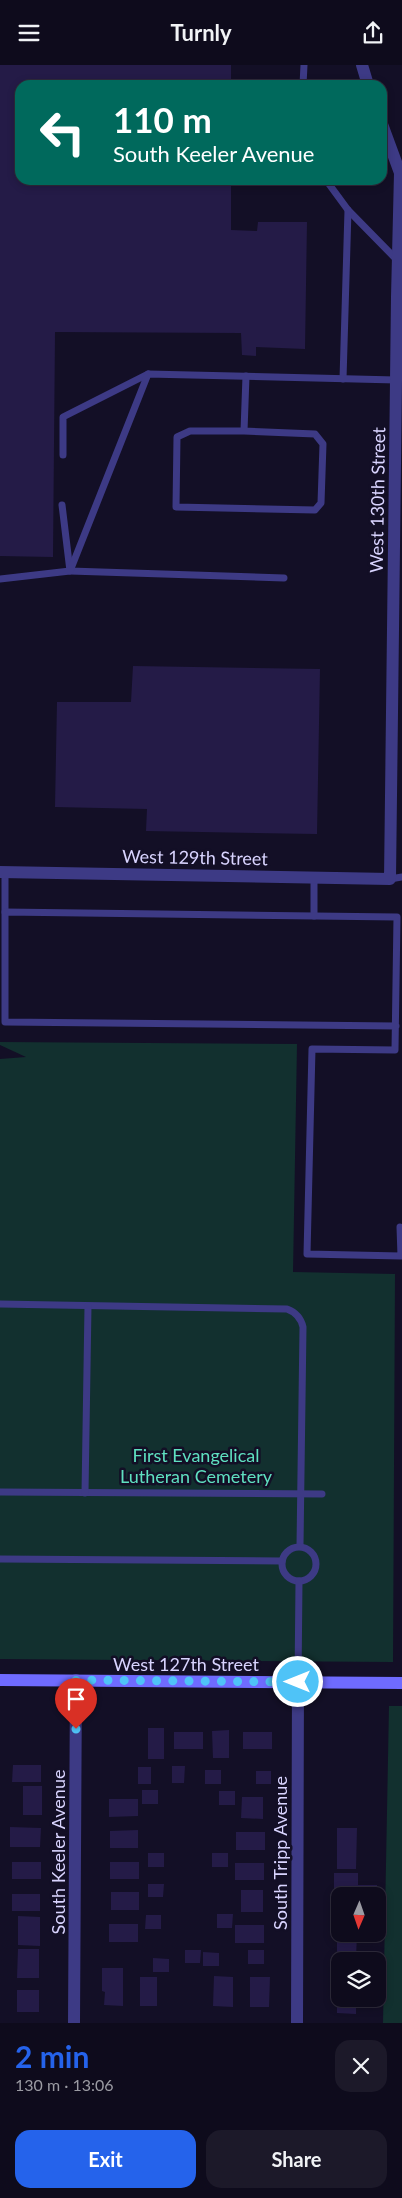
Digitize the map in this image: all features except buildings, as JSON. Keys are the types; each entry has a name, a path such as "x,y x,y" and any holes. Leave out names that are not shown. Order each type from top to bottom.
{"main road":[{"name":"West 127th Street","path":"0,1680 402,1683"}],"street":[{"path":"362,65 366,80"},
{"name":"West 130th Street","path":"387,138 400,173 396,380 396,878"},
{"name":"West 129th Street","path":"3,872 396,878"},
{"name":"South Keeler Avenue","path":"74,2023 76,1680"},
{"name":"South Tripp Avenue","path":"297,2023 298,1682"}],"lane":[{"path":"303,80 304,65"},
{"path":"330,185 348,210 398,260"},
{"path":"343,379 348,210"},
{"path":"63,455 63,417 148,374 396,380"},
{"path":"70,571 148,374"},
{"path":"244,431 246,377"},
{"path":"190,431 244,431 315,433 320,438 324,444 321,503 319,508 315,510 176,507 177,437 190,431"},
{"path":"62,505 70,571"},
{"path":"0,579 70,571 284,577"},
{"path":"3,872 5,1023 396,1026"},
{"path":"314,876 314,916"},
{"path":"5,912 397,917 396,1050 312,1049 307,1254 400,1256 400,1227"},
{"path":"0,1304 287,1309 294,1312 302,1322 300,1546"},
{"path":"85,1493 88,1305"},
{"path":"0,1492 322,1494"},
{"path":"300,1546 311,1551 315,1558 316,1567 310,1577 299,1581 286,1575 282,1561 286,1552 300,1546"},
{"path":"0,1559 282,1561"},
{"path":"298,1682 299,1581"}],"green space":[{"name":"First Evangelical Lutheran Cemetery","path":"0,1042 297,1044 293,1272 395,1274 393,1662 0,1659 0,1059 26,1057 0,1045"},
{"path":"389,1706 402,1706 402,2023 383,2023 383,2007 386,2007 386,1887"}],"route":[{"path":"76,1729 76,1680 298,1682"}]}
